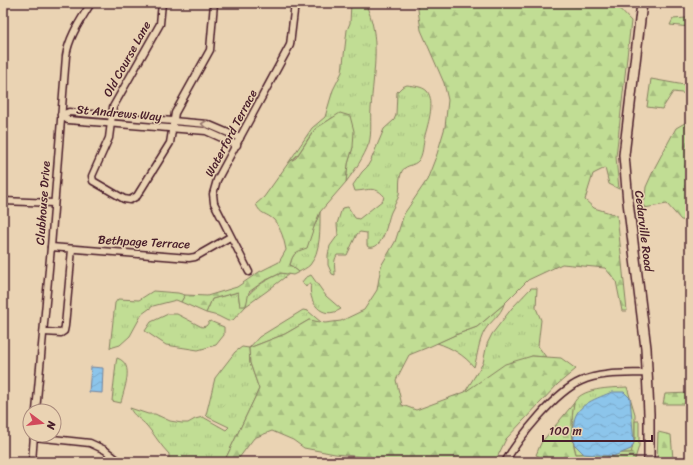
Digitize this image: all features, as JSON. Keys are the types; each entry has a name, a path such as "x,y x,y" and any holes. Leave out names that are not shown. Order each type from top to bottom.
{"main road":[{"name":"Cedarville Road","path":"642,3 624,155 628,202 646,348 648,373 649,462"}],"street":[{"name":"Clubhouse Drive","path":"37,403 52,247 54,203 67,47 91,3"},
{"name":"Old Course Lane","path":"162,3 160,24 114,107 109,138 92,176 93,181 124,199 130,200 138,196 170,142 173,129"},
{"path":"173,129 175,113 210,50 214,3"},
{"name":"Waterford Terrace","path":"249,272 214,203 213,194 218,180 290,45 295,3"},
{"name":"St Andrews Way","path":"61,115 69,112 211,125 240,138"},
{"name":"St Andrews Way","path":"61,115 68,120 206,132 237,145"},
{"path":"3,201 54,203"},
{"name":"Bethpage Terrace","path":"52,247 189,258 194,257 230,237"},
{"path":"44,332 61,333 64,331 72,248"},
{"path":"504,462 520,439 552,403 566,390 581,381 602,376 648,373"},
{"path":"62,440 90,443 105,450 120,462"},
{"path":"32,462 33,443"}],"green space":[{"path":"351,3 365,3 373,29 375,55 370,139 362,158 346,182 348,164 353,147 333,117 317,128 297,155 289,162 312,128 325,117 333,90 342,72 347,30 350,23"},
{"path":"417,3 614,3 631,21 616,157 619,189 609,184 605,168 593,174 585,200 594,208 617,215 627,311 622,311 616,281 605,268 562,264 528,280 504,304 477,327 409,355 396,380 402,405 416,410 465,392 505,364 532,356 561,358 576,369 558,384 506,439 495,462 389,462 382,459 335,454 304,448 293,440 272,431 254,438 236,462 224,462 259,389 250,363 249,348 285,334 309,320 325,323 341,321 364,310 377,290 381,266 395,242 404,214 427,180 445,127 448,100 444,83 421,30"},
{"path":"690,18 690,27 670,25 673,19"},
{"path":"651,79 690,86 690,94 673,92 662,109 647,107"},
{"path":"407,85 423,88 430,96 431,108 423,150 417,162 406,167 402,171 398,198 391,212 381,240 373,247 368,247 367,233 360,232 357,234 347,255 337,255 335,262 335,275 332,274 328,265 328,255 330,246 338,235 337,224 342,208 348,207 355,218 359,219 383,200 384,196 377,191 370,189 355,191 353,185 371,160 384,129 394,120 396,115 397,92 402,87"},
{"path":"340,113 350,116 354,131 353,147 348,164 346,182 320,212 307,248 297,252 292,258 290,265 299,272 293,275 281,273 264,281 249,292 246,306 240,306 238,292 212,299 206,313 181,302 185,295 207,296 237,287 259,272 279,262 286,250 282,234 274,220 262,212 256,204 264,197 289,162 296,158 315,129"},
{"path":"690,120 690,221 681,220 667,204 644,208 646,187 655,167 676,128"},
{"path":"320,212 319,240 314,259 310,265 299,272 290,265 292,258 314,227"},
{"path":"281,273 289,274 246,306 233,320 228,321 218,316 206,313 212,299 238,292 240,306 249,294 258,286"},
{"path":"311,275 326,296 341,309 328,313 317,308 311,297 311,283 306,287 302,282 305,278"},
{"path":"531,288 537,288 536,308 541,320 538,346 546,357 532,356 465,392 483,363 487,344 492,334 512,308"},
{"path":"153,291 185,295 181,302 176,300 153,306 142,314 130,336 120,345 110,348 115,303 118,299 139,300"},
{"path":"504,304 496,318 485,330 479,344 474,367 457,352 437,343 477,327"},
{"path":"303,310 308,311 322,323 309,320 285,334 249,348 259,337"},
{"path":"168,314 177,314 202,327 206,326 210,321 224,327 224,335 216,345 198,350 166,345 145,331 151,322"},
{"path":"242,347 249,348 250,363 259,389 224,462 169,462 169,454 147,426 131,411 130,408 148,414 155,414 170,421 182,423 188,423 203,417 226,430 229,427 206,415 215,378 235,352"},
{"path":"117,358 123,361 127,371 126,385 121,403 112,401"},
{"path":"627,387 635,414 635,438 632,453 576,454 573,439 572,418 573,405 576,399 589,392 605,388"},
{"path":"690,393 690,404 663,404 665,394"},
{"path":"574,403 572,428 576,454 631,453 635,438 635,421 639,421 639,446 634,462 550,462 549,460 536,455 541,443"},
{"path":"658,432 671,435 673,459 678,462 657,462"}],"water":[{"path":"91,367 103,368 102,393 89,392"},
{"path":"612,392 624,392 630,398 634,443 631,449 614,456 584,454 574,444 574,425 576,416 588,402"}]}
